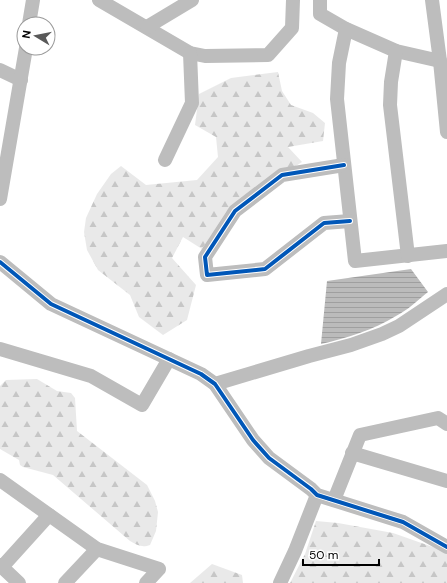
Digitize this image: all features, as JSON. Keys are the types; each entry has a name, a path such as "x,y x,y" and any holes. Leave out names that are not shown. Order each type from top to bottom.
{"street":[{"path":"30,16 33,0"},
{"path":"99,0 190,53 205,56 268,55 292,28 293,0"},
{"path":"147,27 192,0"},
{"path":"320,0 320,14 346,29 396,51 440,61"},
{"path":"432,0 447,132"},
{"path":"346,29 339,63 337,99 355,261 447,251"},
{"path":"396,51 391,82 390,105 408,256"},
{"path":"165,160 192,103 190,53"},
{"path":"0,199 25,56"},
{"path":"0,70 21,80"},
{"path":"344,165 282,175 235,211 204,257 207,274 265,269 324,223 350,221"},
{"path":"0,262 51,304 79,318 146,347 201,374 215,384 253,440 269,458 312,489 317,495 402,522 447,547"},
{"path":"215,384 351,345 382,334 399,326 447,294"},
{"path":"0,349 91,376 142,405 169,359"},
{"path":"334,500 360,435 438,418 447,424"},
{"path":"352,454 447,481"},
{"path":"0,480 97,549 159,569 146,583"},
{"path":"280,583 295,552 317,495"},
{"path":"19,583 1,566 49,514"},
{"path":"66,583 97,549"}],"green space":[{"path":"278,72 282,91 291,105 313,113 325,123 323,141 288,147 302,162 226,212 202,249 183,237 172,258 196,285 187,320 163,335 139,317 130,295 98,270 87,250 84,232 86,218 97,194 111,174 121,166 146,185 197,180 218,157 216,137 195,125 199,94 231,78"},
{"path":"37,379 57,391 71,393 75,398 77,431 147,485 155,501 158,512 156,531 150,545 137,545 130,541 53,475 23,467 20,465 19,460 0,449 0,386 6,380"},
{"path":"316,521 338,523 393,533 447,552 447,583 290,583 305,554"},
{"path":"212,564 242,575 243,583 190,583"}],"shaded area":[{"path":"411,269 428,292 417,302 400,314 369,329 321,344 327,281"}],"cycle path":[{"path":"344,165 282,175 235,211 205,257 207,275 265,269 324,223 350,221"},
{"path":"0,262 51,304 201,374 215,384 253,440 269,458 317,495 403,522 447,547"}]}
